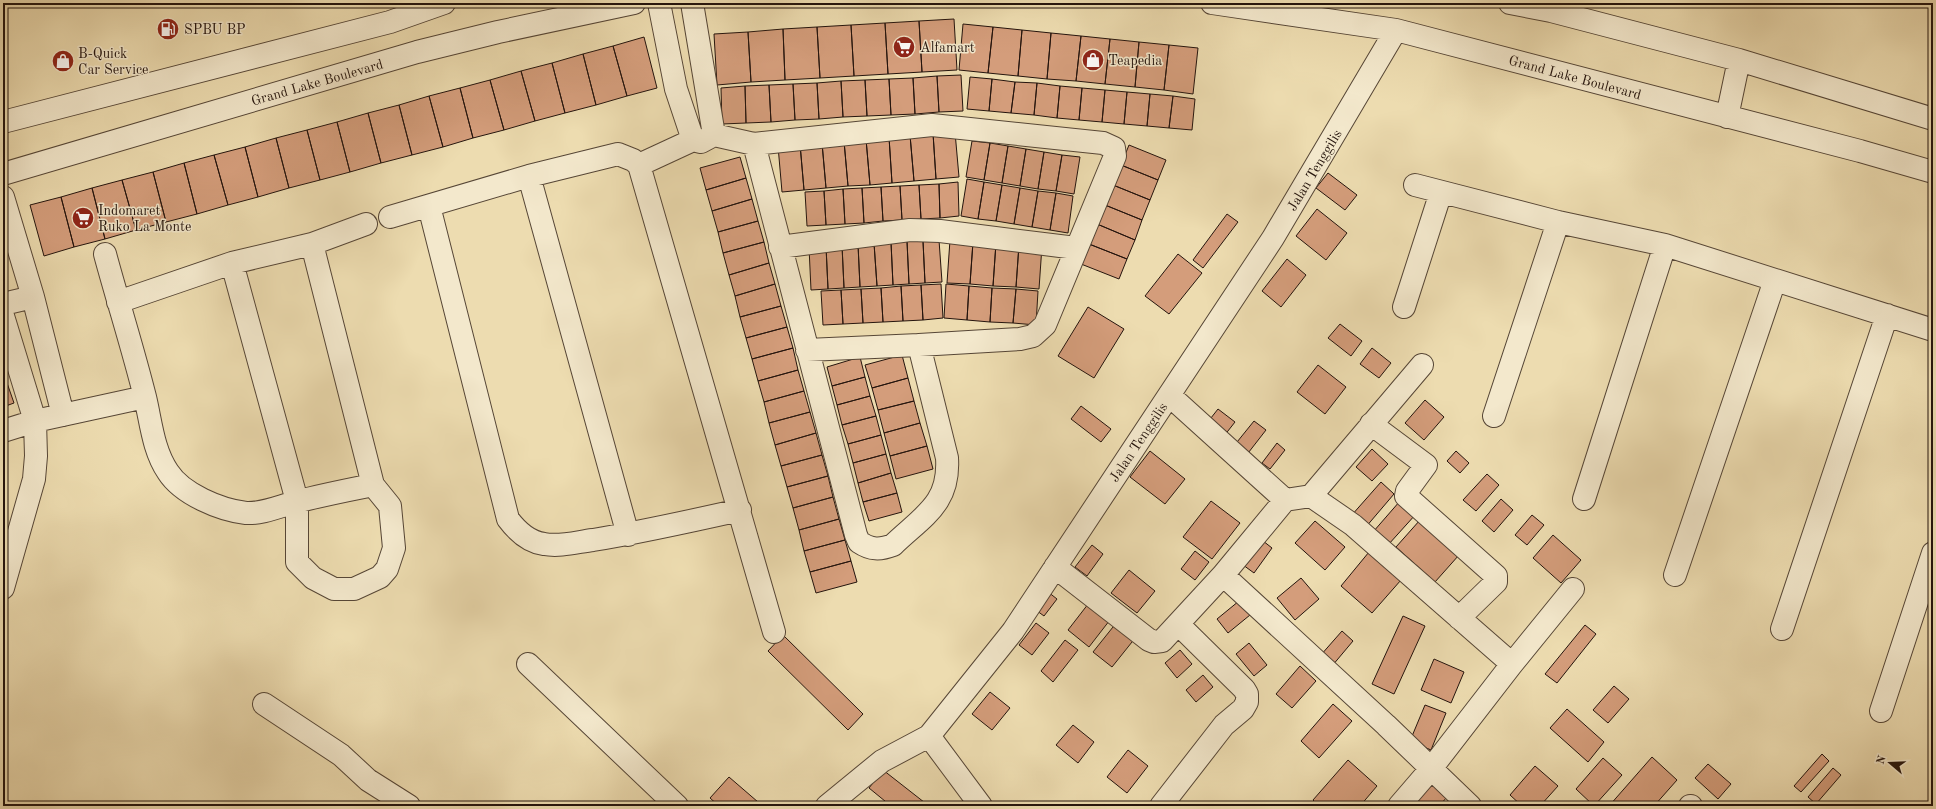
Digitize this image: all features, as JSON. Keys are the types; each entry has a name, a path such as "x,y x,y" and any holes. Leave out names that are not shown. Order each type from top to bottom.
{"street":[{"path":"3,122 390,22 444,3"},
{"name":"Grand Lake Boulevard","path":"3,174 417,52 498,32 634,3"},
{"path":"659,3 676,89 703,137"},
{"path":"692,3 703,137"},
{"name":"Grand Lake Boulevard","path":"1212,3 1396,30 1860,151 1933,172"},
{"path":"1510,3 1551,11 1739,60 1933,119"},
{"name":"Jalan Tenggilis","path":"827,806 882,761 929,736 1012,631 1273,238 1396,30"},
{"path":"1727,117 1739,60"},
{"path":"639,165 703,137 754,144 932,125 1103,143 1114,148 1115,156 1076,248 1051,315 1045,325 1033,336 1020,339 807,350"},
{"path":"754,144 807,350 859,542 870,549 884,549 894,545 939,501 945,488 948,475 947,458 919,345"},
{"path":"390,217 529,176 618,154 633,160 639,165 740,510 774,632"},
{"path":"529,176 628,534"},
{"path":"1415,185 1558,222 1665,245 1933,330"},
{"path":"1404,307 1441,192"},
{"path":"3,197 33,297 63,415"},
{"path":"430,206 508,519 518,532 531,540 543,544 557,545 628,534 740,510"},
{"path":"1494,416 1558,222"},
{"path":"118,302 232,263 312,244 366,224"},
{"path":"780,247 910,230 940,231 1076,248"},
{"path":"232,263 297,502 297,562 313,578 334,590 354,589 380,577 387,569 394,548 390,506 373,484 312,244"},
{"path":"1584,499 1665,245"},
{"path":"105,254 145,397 155,444 168,472 180,486 197,497 230,510 247,513 260,512 373,484"},
{"path":"1675,575 1775,280"},
{"path":"3,304 33,297"},
{"path":"1782,629 1887,315"},
{"path":"3,316 35,421 36,456 34,479 3,588"},
{"path":"1054,567 1154,642 1162,641 1223,575 1285,500 1311,496 1422,365"},
{"path":"1169,395 1285,500"},
{"path":"3,431 35,421 145,397"},
{"path":"1371,424 1426,465 1407,491 1406,496 1496,576 1496,582 1459,618"},
{"path":"1311,496 1353,525 1512,664"},
{"path":"1881,711 1933,553"},
{"path":"1223,575 1386,725 1430,770 1470,806"},
{"path":"1399,806 1430,770 1512,664 1574,589"},
{"path":"1161,806 1224,725 1243,709 1247,702 1247,694 1244,688 1178,624"},
{"path":"528,664 677,806"},
{"path":"264,704 341,755 368,780 409,806"},
{"path":"929,736 981,806"}],"building":[{"path":"954,19 957,70 922,72 919,21"},
{"name":"Alfamart","path":"919,21 922,72 888,74 885,23"},
{"path":"885,23 888,74 854,76 851,25"},
{"path":"963,24 993,27 988,73 959,70"},
{"path":"851,25 854,76 820,78 817,27"},
{"path":"817,27 820,78 785,80 783,29"},
{"path":"993,27 1022,30 1018,76 988,73"},
{"path":"783,29 785,80 751,82 748,32"},
{"path":"1022,30 1051,33 1047,79 1018,76"},
{"path":"748,32 751,82 717,85 714,34"},
{"path":"1051,33 1081,36 1076,81 1047,79"},
{"name":"Teapedia","path":"1081,36 1110,39 1105,84 1076,81"},
{"path":"644,37 657,88 627,96 613,46"},
{"path":"1110,39 1139,42 1135,87 1105,84"},
{"path":"1139,42 1169,45 1164,90 1135,87"},
{"path":"1169,45 1198,48 1193,94 1164,90"},
{"path":"613,46 627,96 596,105 583,54"},
{"path":"583,54 596,105 565,113 552,63"},
{"path":"552,63 565,113 535,121 521,71"},
{"path":"521,71 535,121 504,130 490,80"},
{"path":"961,75 963,111 939,112 937,76"},
{"path":"937,76 939,112 915,114 913,78"},
{"path":"970,77 992,79 989,111 967,109"},
{"path":"913,78 915,114 891,115 889,79"},
{"path":"889,79 891,115 867,116 865,80"},
{"path":"992,79 1015,82 1011,113 989,111"},
{"path":"490,80 504,130 473,138 460,88"},
{"path":"865,80 867,116 843,117 841,81"},
{"path":"841,81 843,117 819,119 817,83"},
{"path":"1015,82 1037,83 1034,115 1011,113"},
{"path":"817,83 819,119 795,120 793,84"},
{"path":"1037,83 1060,86 1057,118 1034,115"},
{"path":"793,84 795,120 771,122 769,85"},
{"path":"769,85 771,122 746,123 745,86"},
{"path":"745,86 746,123 722,124 721,88"},
{"path":"1060,86 1082,88 1079,120 1057,118"},
{"path":"460,88 473,138 443,147 429,96"},
{"path":"1082,88 1105,90 1102,122 1079,120"},
{"path":"1105,90 1127,92 1124,124 1102,122"},
{"path":"1127,92 1150,94 1147,126 1124,124"},
{"path":"1150,94 1173,96 1169,128 1147,126"},
{"path":"429,96 443,147 412,155 399,105"},
{"path":"1173,96 1195,99 1192,130 1169,128"},
{"path":"399,105 412,155 381,163 368,113"},
{"path":"368,113 381,163 350,172 337,122"},
{"path":"337,122 350,172 320,180 307,130"},
{"path":"307,130 320,180 289,188 276,138"},
{"path":"955,132 959,177 936,179 933,133"},
{"path":"933,133 936,179 914,181 910,135"},
{"path":"910,135 914,181 892,183 889,137"},
{"path":"889,137 892,183 870,185 866,139"},
{"path":"276,138 289,188 258,197 245,147"},
{"path":"866,139 870,185 848,186 844,141"},
{"path":"844,141 848,186 826,188 822,143"},
{"path":"972,141 990,143 984,180 966,177"},
{"path":"822,143 826,188 804,190 800,144"},
{"path":"990,143 1008,146 1002,183 984,180"},
{"path":"800,144 804,190 782,192 778,146"},
{"path":"1129,145 1166,160 1158,180 1121,165"},
{"path":"1008,146 1026,149 1020,186 1002,183"},
{"path":"245,147 258,197 228,205 214,155"},
{"path":"1026,149 1044,152 1038,189 1020,186"},
{"path":"1044,152 1062,155 1056,191 1038,189"},
{"path":"214,155 228,205 197,214 184,163"},
{"path":"1062,155 1080,157 1074,194 1056,191"},
{"path":"740,157 746,178 706,190 700,168"},
{"path":"184,163 197,214 166,222 153,172"},
{"path":"1121,165 1158,180 1150,200 1113,185"},
{"path":"153,172 166,222 136,230 122,180"},
{"path":"1328,173 1357,195 1345,210 1316,188"},
{"path":"746,178 752,199 712,211 706,190"},
{"path":"967,179 984,182 978,219 961,216"},
{"path":"122,180 136,230 105,239 92,188"},
{"path":"958,182 959,216 940,218 939,184"},
{"path":"984,182 1002,185 996,221 978,219"},
{"path":"939,184 940,218 921,219 919,185"},
{"path":"919,185 921,219 902,220 900,186"},
{"path":"1002,185 1020,188 1014,224 996,221"},
{"path":"1113,185 1150,200 1142,220 1105,205"},
{"path":"900,186 902,220 883,221 881,187"},
{"path":"881,187 883,221 864,223 862,188"},
{"name":"Indomaret Ruko La Monte","path":"92,188 105,239 74,247 61,197"},
{"path":"862,188 864,223 845,224 843,189"},
{"path":"1020,188 1038,191 1032,227 1014,224"},
{"path":"843,189 845,224 826,225 824,191"},
{"path":"824,191 826,225 807,226 805,192"},
{"path":"1038,191 1056,193 1050,230 1032,227"},
{"path":"1056,193 1073,196 1068,233 1050,230"},
{"path":"61,197 74,247 44,256 30,205"},
{"path":"752,199 758,221 718,232 712,211"},
{"path":"1105,205 1142,220 1135,240 1097,224"},
{"path":"1317,209 1347,233 1326,260 1296,236"},
{"path":"1227,214 1238,222 1203,268 1193,260"},
{"path":"758,221 764,242 723,253 718,232"},
{"path":"1097,224 1135,240 1127,259 1089,244"},
{"path":"939,240 942,282 925,283 923,241"},
{"path":"950,240 973,242 970,284 947,283"},
{"path":"907,241 909,284 893,285 891,242"},
{"path":"907,241 923,241 925,283 909,284"},
{"path":"764,242 769,263 729,275 723,253"},
{"path":"891,242 893,285 877,286 874,243"},
{"path":"973,242 996,243 993,286 970,284"},
{"path":"874,243 877,286 860,287 858,244"},
{"path":"996,243 1019,245 1016,287 993,286"},
{"path":"858,244 860,287 844,288 842,245"},
{"path":"1089,244 1127,259 1119,279 1081,264"},
{"path":"842,245 844,288 828,289 826,246"},
{"path":"1019,245 1042,246 1039,289 1016,287"},
{"path":"826,246 828,289 811,290 809,247"},
{"path":"1178,254 1202,273 1169,314 1145,296"},
{"path":"1287,259 1306,275 1281,307 1262,291"},
{"path":"769,263 775,284 735,296 729,275"},
{"path":"775,284 781,306 740,317 735,296"},
{"path":"941,284 943,318 923,320 921,285"},
{"path":"946,284 969,286 967,320 944,318"},
{"path":"921,285 923,320 903,321 901,286"},
{"path":"901,286 903,321 883,322 881,288"},
{"path":"969,286 992,288 990,322 967,320"},
{"path":"881,288 883,322 863,323 861,289"},
{"path":"992,288 1016,289 1013,323 990,322"},
{"path":"861,289 863,323 843,324 841,290"},
{"path":"1016,289 1038,291 1036,325 1013,323"},
{"path":"841,290 843,324 823,325 821,291"},
{"path":"781,306 787,327 746,338 740,317"},
{"path":"1088,307 1124,329 1094,378 1058,356"},
{"path":"1340,324 1362,341 1351,356 1328,338"},
{"path":"787,327 793,348 752,359 746,338"},
{"path":"793,348 798,370 758,381 752,359"},
{"path":"1372,348 1391,363 1379,378 1360,364"},
{"path":"902,355 908,378 872,388 865,365"},
{"path":"860,357 865,377 832,386 827,367"},
{"path":"1318,365 1346,387 1325,414 1297,392"},
{"path":"798,370 804,391 764,402 758,381"},
{"path":"865,377 870,396 837,405 832,386"},
{"path":"908,378 914,401 878,410 872,388"},
{"path":"6,380 14,403 3,407 3,381"},
{"path":"804,391 810,412 769,423 764,402"},
{"path":"870,396 876,416 842,425 837,405"},
{"path":"1425,400 1444,417 1424,440 1405,423"},
{"path":"914,401 920,423 884,433 878,410"},
{"path":"1081,406 1111,429 1101,442 1071,419"},
{"path":"1218,409 1235,422 1224,436 1207,423"},
{"path":"810,412 816,433 775,445 769,423"},
{"path":"876,416 881,435 848,444 842,425"},
{"path":"1254,421 1266,430 1245,457 1233,447"},
{"path":"920,423 927,446 890,456 884,433"},
{"path":"816,433 822,455 781,466 775,445"},
{"path":"881,435 886,454 853,463 848,444"},
{"path":"1277,443 1285,450 1270,469 1262,463"},
{"path":"927,446 933,469 896,479 890,456"},
{"path":"1372,449 1388,464 1372,481 1356,467"},
{"path":"1150,451 1185,479 1165,504 1130,477"},
{"path":"1456,451 1469,463 1460,473 1447,461"},
{"path":"886,454 891,473 858,483 853,463"},
{"path":"822,455 828,476 787,487 781,466"},
{"path":"891,473 897,493 863,502 858,483"},
{"path":"1487,474 1499,485 1476,511 1463,500"},
{"path":"828,476 833,497 793,508 787,487"},
{"path":"1381,482 1394,494 1365,528 1351,516"},
{"path":"897,493 902,512 869,521 863,502"},
{"path":"833,497 839,519 799,530 793,508"},
{"path":"1501,499 1513,510 1494,532 1482,521"},
{"path":"1211,501 1240,523 1212,559 1183,537"},
{"path":"1400,501 1416,514 1388,545 1373,532"},
{"path":"1532,515 1544,525 1527,545 1515,535"},
{"path":"839,519 845,540 804,551 799,530"},
{"path":"1420,520 1459,555 1435,582 1396,547"},
{"path":"1315,521 1345,547 1325,570 1295,543"},
{"path":"1553,535 1581,560 1561,583 1533,558"},
{"path":"1258,537 1272,548 1254,573 1239,562"},
{"path":"845,540 851,561 810,572 804,551"},
{"path":"1092,545 1103,554 1087,576 1075,567"},
{"path":"1195,551 1209,562 1195,580 1181,569"},
{"path":"1369,552 1401,580 1372,613 1341,586"},
{"path":"851,561 857,582 816,593 810,572"},
{"path":"1129,570 1155,591 1137,613 1111,593"},
{"path":"1301,578 1319,599 1295,620 1277,598"},
{"path":"1043,588 1057,599 1044,616 1029,605"},
{"path":"1092,599 1113,616 1089,647 1068,630"},
{"path":"1239,601 1250,615 1228,633 1217,619"},
{"path":"1403,616 1425,626 1394,694 1372,684"},
{"path":"1117,622 1136,637 1112,667 1093,652"},
{"path":"1036,623 1049,633 1032,655 1019,645"},
{"path":"1585,625 1596,634 1557,683 1545,674"},
{"path":"1342,631 1353,641 1332,666 1320,656"},
{"path":"783,635 863,714 848,730 768,651"},
{"path":"1065,640 1078,650 1053,682 1041,671"},
{"path":"1249,643 1267,665 1254,676 1236,654"},
{"path":"1180,650 1192,664 1177,678 1165,663"},
{"path":"1434,659 1464,672 1451,703 1421,690"},
{"path":"1300,666 1316,681 1292,708 1276,694"},
{"path":"1203,675 1213,687 1196,702 1186,690"},
{"path":"1614,686 1629,699 1608,723 1593,710"},
{"path":"990,692 1010,708 992,730 972,714"},
{"path":"1333,704 1352,721 1319,758 1301,741"},
{"path":"1425,705 1446,713 1431,750 1410,741"},
{"path":"1567,709 1604,742 1588,762 1550,728"},
{"path":"1073,725 1094,742 1078,763 1056,745"},
{"path":"1128,750 1148,766 1127,793 1107,777"},
{"path":"1822,754 1829,761 1801,792 1794,786"},
{"path":"1652,757 1677,780 1654,806 1609,806"},
{"path":"1603,758 1622,775 1594,806 1576,789"},
{"path":"1348,760 1377,786 1360,806 1319,806 1313,800"},
{"path":"1708,764 1731,784 1718,799 1695,778"},
{"path":"1535,766 1558,786 1540,806 1522,806 1510,795"},
{"path":"1833,768 1841,775 1816,804 1808,797"},
{"path":"883,770 929,806 891,806 869,788"},
{"path":"729,777 758,802 754,806 719,806 710,798"},
{"path":"1428,778 1448,796 1439,806 1403,806"}],"place":[{"name":"SPBU BP","path":"168,29"},
{"name":"Alfamart","path":"904,47"},
{"name":"Teapedia","path":"1093,60"},
{"name":"B-Quick Car Service","path":"63,61"},
{"name":"Indomaret Ruko La Monte","path":"83,218"}]}
